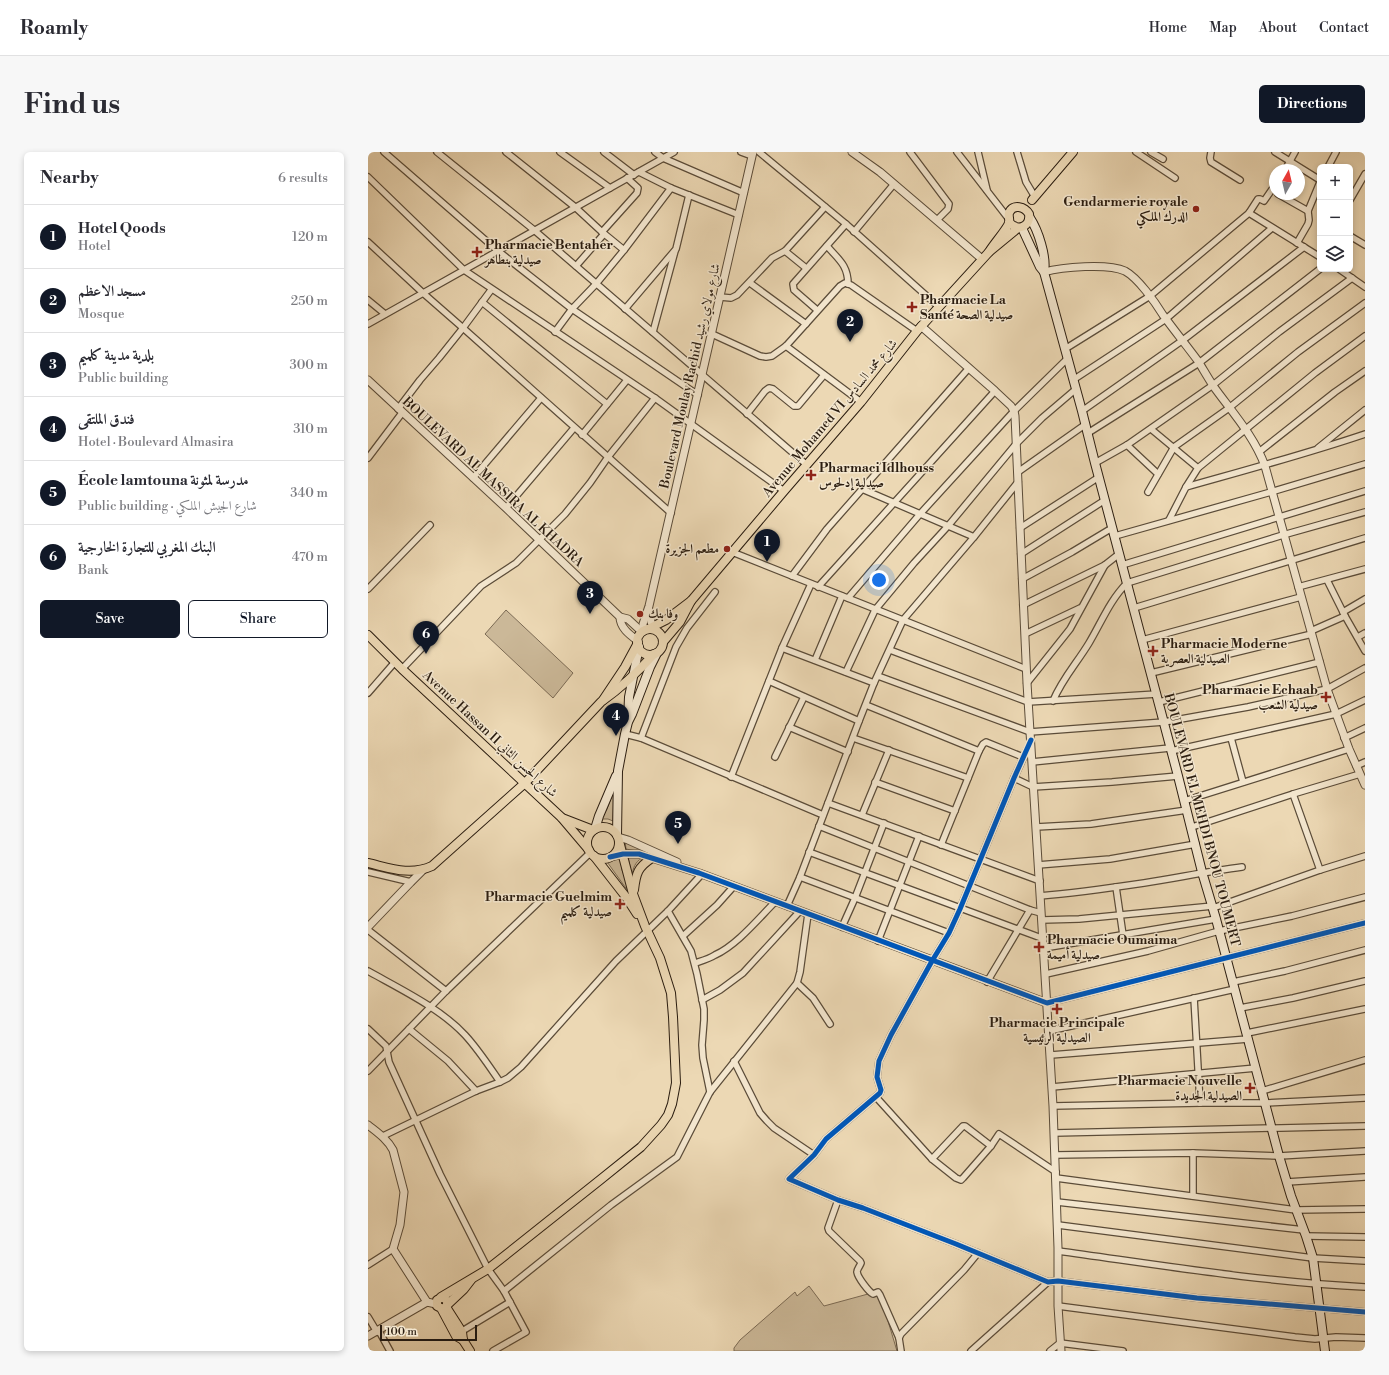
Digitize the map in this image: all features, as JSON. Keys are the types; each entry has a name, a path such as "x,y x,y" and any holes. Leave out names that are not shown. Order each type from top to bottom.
{"main road":[{"name":"Avenue Mohamed VI شارع محمد السادس","path":"989,252 1009,220 1012,210 1034,198 1073,152"},
{"name":"Avenue Mohamed VI شارع محمد السادس","path":"663,642 680,622 691,601 861,402 919,329 989,252 1027,224 1034,198"},
{"path":"1018,207 1027,211 1036,230 1045,263 1044,272"},
{"path":"1009,220 1011,225 1020,228 1038,265 1044,272"},
{"name":"BOULEVARD EL MEHDI BNOU TOUMERT","path":"1044,272 1086,424 1095,463 1192,827 1202,872 1248,1036 1279,1156 1296,1210 1314,1258 1322,1338 1325,1351"},
{"name":"Avenue Mohamed VI شارع محمد السادس","path":"649,630 666,620 691,601"},
{"path":"601,702 615,693 633,676 655,653 661,648 663,642 661,635 649,630 639,636 633,676 629,697 627,712 628,722"},
{"name":"Avenue Hassan II شارع الحسن الثاني","path":"368,635 402,669 561,817 591,852 626,897 646,928"},
{"path":"638,644 645,653 655,653"},
{"path":"368,862 393,869 417,871 432,866 441,859 525,783 601,702 638,644"},
{"path":"618,771 594,830 588,839 591,852 602,858 610,857 616,852 618,838 618,771 625,734 628,722 655,653"},
{"name":"Avenue Hassan II شارع الحسن الثاني","path":"561,817 594,830"},
{"path":"469,1351 442,1304 462,1283 472,1280 488,1269 641,1147 657,1131 668,1115 672,1104 676,1083 673,1017 670,993 660,958 646,928 634,894 618,838 613,830 606,827 594,830"},
{"path":"634,894 639,869 644,863 652,858"}],"street":[{"path":"384,152 498,250 572,309 698,395"},
{"path":"437,152 534,230 625,310 653,332 807,465"},
{"path":"506,152 624,250"},
{"path":"560,152 610,188"},
{"path":"604,152 636,173 739,215"},
{"path":"655,152 663,158 744,192"},
{"path":"368,324 674,152"},
{"path":"741,152 753,154"},
{"path":"759,152 846,224 939,307"},
{"path":"852,152 894,184 982,259"},
{"path":"910,152 949,204 948,209 937,220"},
{"path":"957,152 1009,220"},
{"path":"978,152 988,192"},
{"path":"1016,152 1026,182 1034,198"},
{"path":"1136,152 1175,178"},
{"path":"1151,152 1163,159"},
{"path":"1211,152 1211,162 1240,180"},
{"path":"1275,152 1317,179"},
{"path":"1288,164 1295,152"},
{"path":"1330,164 1336,152"},
{"name":"Boulevard Moulay Rachid شارع مولاي رشيد","path":"649,630 643,624 649,606 671,513 753,154"},
{"path":"1353,195 1364,176"},
{"path":"368,177 464,270 491,290 655,398 784,491"},
{"path":"576,266 637,193 638,188 627,178"},
{"path":"854,232 894,184"},
{"path":"555,332 572,309 596,284 624,250 671,188"},
{"path":"1297,243 1308,224 1308,210 1317,188"},
{"path":"653,332 689,195"},
{"path":"1066,349 1150,296 1249,213 1258,200 1260,199 1264,201 1269,195"},
{"path":"1289,200 1308,210"},
{"path":"999,205 1018,207"},
{"path":"720,297 734,297 750,283 772,258 785,251 825,207"},
{"path":"1249,213 1317,255"},
{"path":"817,310 793,288 795,280 846,224"},
{"path":"1073,380 1166,319 1272,228"},
{"path":"1353,238 1365,245"},
{"path":"368,244 671,513"},
{"path":"826,246 843,264 847,274 848,284"},
{"path":"1082,411 1183,340 1304,247"},
{"path":"625,310 676,249"},
{"path":"785,251 806,268"},
{"path":"1044,272 1061,268 1106,267 1120,269 1132,276 1150,296 1183,340 1259,452 1265,466 1327,689 1344,738 1365,785"},
{"path":"1088,433 1199,363 1317,271"},
{"path":"1343,272 1365,287"},
{"path":"1095,463 1127,445 1213,386 1279,332 1352,278"},
{"path":"750,283 806,324"},
{"path":"712,334 760,356 772,356 786,346 817,310 840,286 845,283 852,285 919,329 969,368 1011,406 1014,411 1026,670 1051,1055 1058,1225 1058,1306 1060,1347"},
{"path":"368,458 420,380 463,328 491,290"},
{"path":"368,300 385,314"},
{"path":"482,302 607,404"},
{"path":"1148,492 1174,448 1229,408 1298,352 1365,303"},
{"path":"1169,520 1186,487 1198,468 1315,373 1365,336"},
{"path":"786,346 861,402"},
{"path":"815,660 845,597 1014,411 1068,358"},
{"path":"792,576 827,529 969,368"},
{"path":"1259,452 1335,392 1365,371"},
{"path":"747,414 765,391 770,388 794,406 798,406 824,375"},
{"name":"BOULEVARD AL MASSIRA AL KHADRA","path":"368,380 506,508 620,617 649,630"},
{"path":"582,435 627,380"},
{"path":"846,672 875,610 914,563 948,526 1016,444 1042,418 1076,389"},
{"path":"818,587 995,391"},
{"path":"473,478 541,398"},
{"path":"402,669 481,586 516,564 569,509 655,398"},
{"path":"1315,451 1365,410"},
{"path":"1018,472 1086,424"},
{"path":"506,508 574,428"},
{"path":"1151,429 1198,468"},
{"path":"1186,487 1265,466 1365,434"},
{"path":"1127,445 1158,474"},
{"path":"1022,580 1072,552 1114,532 1169,520 1365,464"},
{"path":"1020,528 1099,477"},
{"path":"787,906 800,876 874,683 903,620 974,537 1018,482"},
{"path":"862,489 974,537"},
{"path":"1122,565 1365,491"},
{"path":"1021,554 1105,500"},
{"path":"1053,701 1059,687 1088,645 1115,597 1127,583 1365,512"},
{"path":"368,589 430,525"},
{"path":"1134,608 1365,538"},
{"path":"732,552 1026,670"},
{"path":"1023,604 1105,565 1120,554"},
{"path":"1027,683 1066,635 1105,565"},
{"path":"1298,587 1365,569"},
{"path":"1327,580 1365,651"},
{"path":"731,777 782,648 811,584"},
{"path":"641,738 676,646 687,628 714,592"},
{"path":"1142,640 1301,597"},
{"path":"1151,673 1311,633 1344,614 1365,599"},
{"name":"Boulevard Moulay Rachid شارع مولاي رشيد","path":"649,606 649,630"},
{"path":"1025,634 1080,608"},
{"name":"BOULEVARD AL MASSIRA AL KHADRA","path":"620,617 620,623 623,628 638,644"},
{"path":"630,621 636,622 645,618"},
{"path":"1358,637 1365,633"},
{"path":"782,648 874,683"},
{"path":"890,650 1028,702 1158,698 1320,662"},
{"path":"368,693 396,662"},
{"path":"878,676 1030,732 1164,722 1248,707 1327,689 1365,668"},
{"path":"769,681 859,721"},
{"path":"775,757 804,697"},
{"path":"1032,762 1171,750 1336,714 1365,700"},
{"path":"866,705 979,751"},
{"path":"789,727 848,752"},
{"path":"1344,738 1365,728"},
{"path":"625,734 641,738 823,815"},
{"path":"853,738 968,778"},
{"path":"1231,738 1243,782"},
{"path":"1031,740 960,909 948,934 891,1035 879,1061 877,1077 881,1090 880,1093 826,1138 814,1154 789,1179 838,1200 864,1208 1048,1282 1058,1281 1198,1298 1365,1312"},
{"path":"941,845 983,744 986,742 1023,757"},
{"path":"1184,801 1349,749"},
{"path":"862,815 889,750"},
{"path":"1356,766 1365,762"},
{"path":"1192,827 1360,774"},
{"path":"1014,778 1033,787 1178,776"},
{"path":"875,782 955,811"},
{"path":"1293,794 1320,870"},
{"path":"828,803 1040,881"},
{"path":"1036,828 1091,824 1187,810"},
{"path":"842,927 884,823"},
{"path":"819,826 1030,910 1041,912"},
{"path":"878,941 891,912 919,836"},
{"path":"618,838 638,844 700,874"},
{"path":"1038,865 1110,859 1196,844"},
{"path":"368,1070 430,1006 591,852"},
{"path":"809,852 1044,939"},
{"path":"610,857 623,854 639,854 700,874 987,982 1047,1003 1227,959 1365,923"},
{"path":"1042,920 1079,919 1213,907 1365,856"},
{"path":"1040,896 1116,887 1202,872 1242,867"},
{"path":"368,927 424,869"},
{"path":"368,872 411,882"},
{"path":"383,1136 476,1091 508,1078 521,1067 646,928 668,911 700,874"},
{"path":"800,876 948,934"},
{"path":"683,936 717,905 734,886"},
{"path":"1116,887 1123,935"},
{"path":"1046,974 1148,951 1219,931 1292,916 1365,897"},
{"path":"695,963 724,950 748,930 775,902"},
{"path":"987,982 1030,910"},
{"path":"668,911 691,951 695,963 702,1000 704,1020 702,1045 710,1092"},
{"path":"702,1000 726,986 743,973 800,911"},
{"path":"504,1291 611,1205 677,1157 710,1092 797,984 808,914"},
{"path":"1044,948 1216,919"},
{"path":"368,930 446,991"},
{"path":"1049,1031 1194,998 1285,971 1365,950"},
{"path":"368,971 430,1006 465,1035 500,1082"},
{"path":"1240,1008 1293,998 1365,981"},
{"path":"797,984 813,998 830,1024"},
{"path":"1194,998 1200,1103"},
{"path":"1051,1055 1196,1043 1248,1036 1365,1009"},
{"path":"368,1029 385,1044 388,1050 389,1062 440,1174 488,1269 504,1291 526,1332 493,1351"},
{"path":"409,1029 448,1061 476,1091"},
{"path":"1262,1091 1365,1060"},
{"path":"734,1061 760,1113 774,1128 814,1154"},
{"path":"1052,1087 1256,1068"},
{"path":"876,1097 932,1159 956,1178 961,1180 991,1146 999,1134 1056,1175 1296,1210 1365,1209"},
{"path":"1053,1106 1266,1103 1365,1098"},
{"path":"368,1125 383,1136 390,1144 404,1192 400,1225 393,1249 368,1266"},
{"path":"932,1159 962,1126 965,1126 991,1146"},
{"path":"1054,1133 1365,1126"},
{"path":"1055,1155 1193,1153 1279,1156 1365,1151"},
{"path":"1193,1153 1193,1196"},
{"path":"1287,1182 1365,1177"},
{"path":"838,1200 828,1228 829,1231 860,1261 861,1263 858,1270 858,1276 869,1292 873,1294 878,1292 880,1295 899,1338 901,1351"},
{"path":"1057,1202 1305,1233 1365,1237"},
{"path":"1058,1225 1314,1258 1365,1261"},
{"path":"393,1249 427,1302"},
{"path":"1058,1251 1191,1270 1317,1284 1365,1287"},
{"path":"899,1338 964,1270 978,1253"},
{"path":"971,1351 1048,1282"},
{"path":"368,1336 427,1302 442,1304"},
{"path":"459,1334 510,1302"},
{"path":"1058,1306 1295,1337 1315,1339 1336,1337 1365,1338"},
{"path":"368,1317 390,1351"},
{"path":"1050,1351 1060,1347 1123,1351"}],"shaded area":[{"path":"506,610 573,673 553,698 485,634"},
{"path":"614,790 613,821 601,819 607,809"},
{"path":"625,840 652,854 626,849"},
{"path":"628,856 642,858 635,866 632,876"},
{"path":"620,857 622,870 633,898 605,859"},
{"path":"809,1286 824,1306 879,1291 897,1351 734,1351 734,1348 740,1340 795,1292 797,1296"}],"cycle path":[{"path":"1031,740 949,933 891,1035 879,1061 877,1077 881,1090 880,1093 826,1139 814,1155 789,1179 838,1200 863,1208 956,1244 1048,1282 1058,1281 1197,1298 1365,1312"},
{"path":"610,857 623,854 639,854 699,873 1047,1003 1365,923"}],"place":[{"name":"Gendarmerie royale الدرك الملكي","path":"1196,209"},
{"name":"Pharmacie Bentaher صيدلية بنطاهر","path":"477,252"},
{"name":"Pharmacie La Santé صيدلية الصحة","path":"912,307"},
{"name":"مسجد الاعظم","path":"850,342"},
{"name":"Pharmaci Idlhouss صيدلية إدلحوس","path":"811,475"},
{"name":"مطعم الجزيرة","path":"727,549"},
{"name":"Hotel Qoods","path":"767,562"},
{"name":"بلدية مدينة كلميم","path":"590,614"},
{"name":"وفا بنك","path":"640,614"},
{"name":"Pharmacie Moderne الصيدلية العصرية","path":"1153,651"},
{"name":"البنك المغربي للتجارة الخارجية","path":"426,654"},
{"name":"Pharmacie Echaab صيدلية الشعب","path":"1326,697"},
{"name":"فندق الملتقى","path":"616,736"},
{"name":"École lamtouna مدرسة لمثونة","path":"678,844"},
{"name":"Pharmacie Guelmim صيدلية كلميم","path":"620,904"},
{"name":"Pharmacie Oumaima صيدلية أميمة","path":"1039,947"},
{"name":"Pharmacie Principale الصيدلية الرئيسية","path":"1057,1009"},
{"name":"Pharmacie Nouvelle الصيدلية الجديدة","path":"1250,1088"}]}
